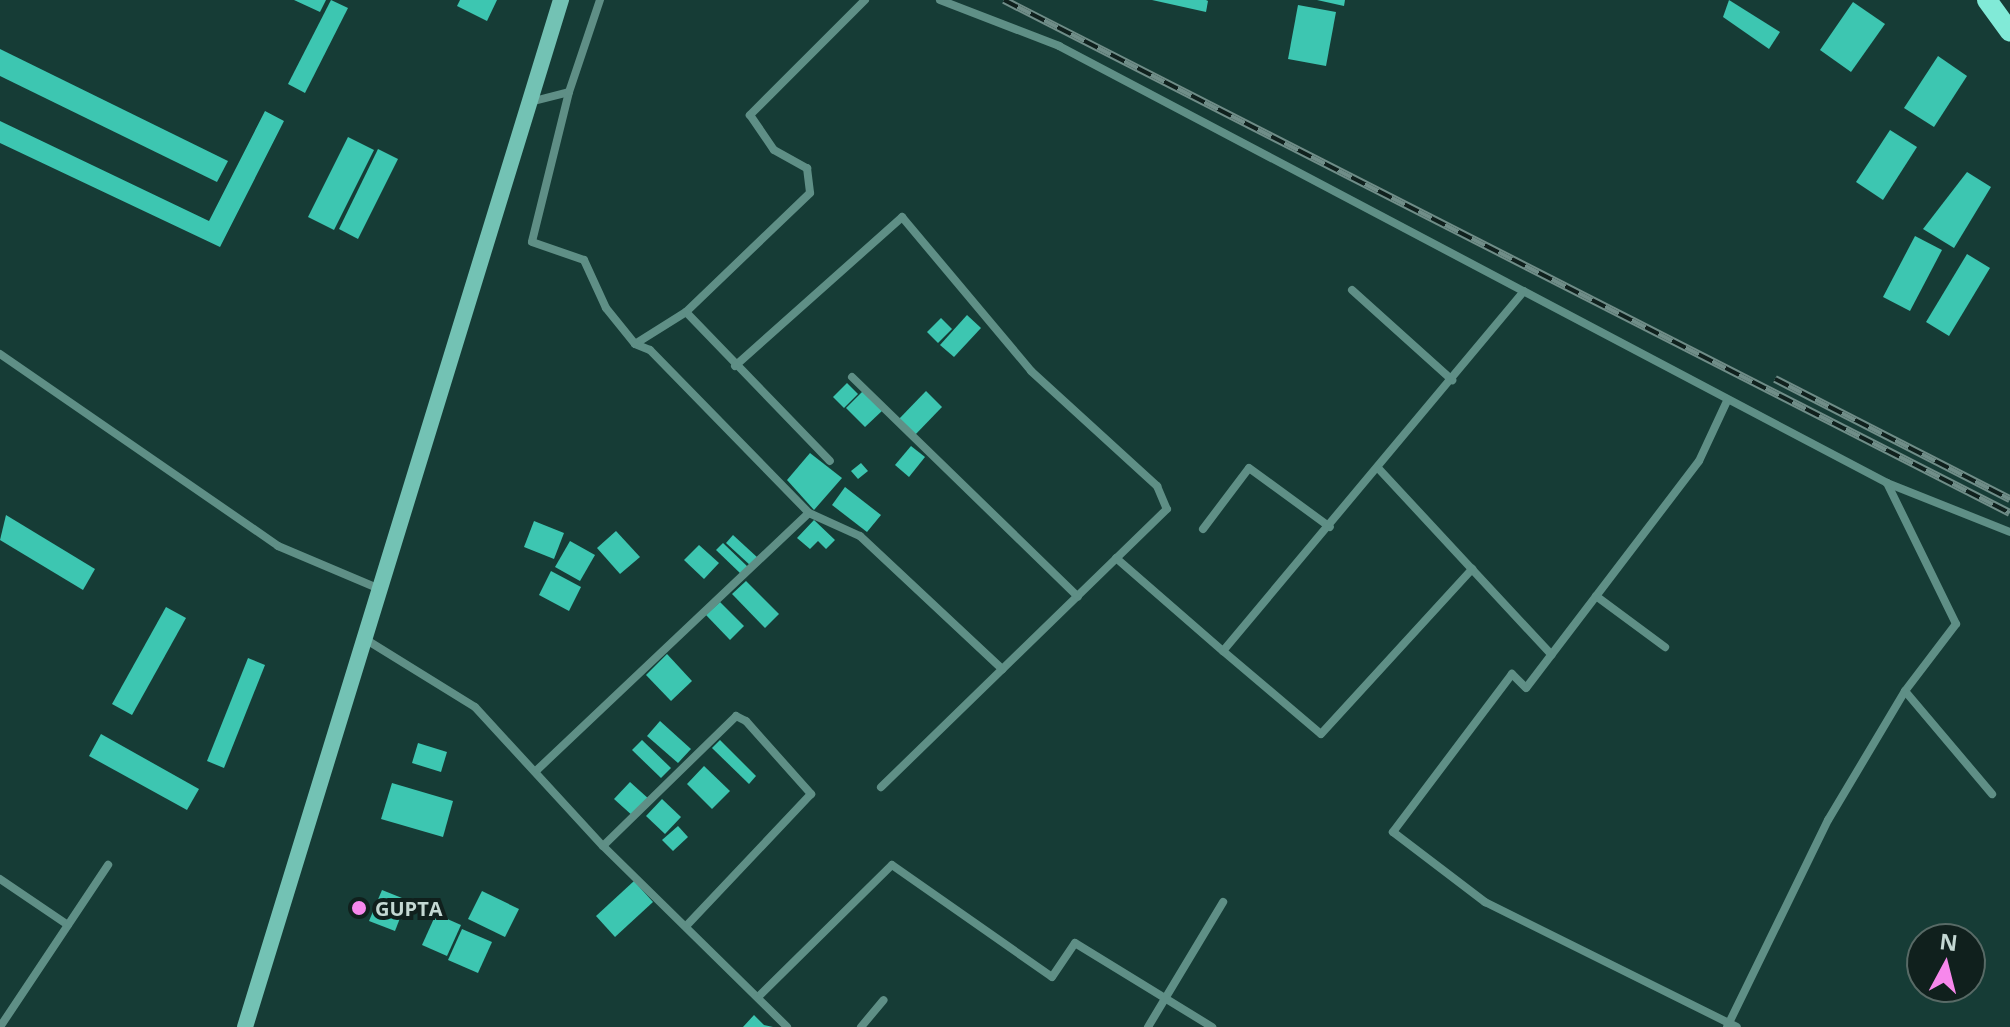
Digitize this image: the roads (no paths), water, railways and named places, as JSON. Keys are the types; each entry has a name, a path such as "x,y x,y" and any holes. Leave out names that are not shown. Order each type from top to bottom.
{"main road":[{"path":"245,1027 561,0"},
{"path":"1987,0 2010,32"}],"street":[{"path":"600,0 569,92 532,242 584,260 606,308 635,344 650,350 809,513 860,536 1002,669"},
{"path":"635,344 686,312 810,193 807,168 774,150 750,115 865,0"},
{"path":"940,0 1059,46 1887,483 2010,532"},
{"path":"529,102 569,92"},
{"path":"735,366 902,217 1031,371 1157,486 1167,509 881,787"},
{"path":"1352,290 1452,380"},
{"path":"1223,651 1330,527 1524,291"},
{"path":"686,312 830,461"},
{"path":"0,354 278,546 380,589"},
{"path":"852,377 1078,597"},
{"path":"1727,401 1699,461 1552,655 1526,688 1512,674 1393,832 1485,902 1737,1027"},
{"path":"1203,529 1249,468 1330,527"},
{"path":"1378,468 1552,655"},
{"path":"1727,1024 1828,820 1905,691 1956,624 1887,483"},
{"path":"537,770 809,513"},
{"path":"1116,558 1321,734 1472,569"},
{"path":"1596,596 1665,647"},
{"path":"364,639 475,707 537,770 603,846 787,1027"},
{"path":"1905,691 1992,794"},
{"path":"603,846 736,716 746,721 811,794 686,926"},
{"path":"0,1027 108,865"},
{"path":"758,997 892,865 1052,977 1075,943 1164,1001 1212,1027"},
{"path":"0,879 68,925"},
{"path":"1148,1027 1223,902"},
{"path":"861,1027 884,1000"}],"railway":[{"path":"1004,0 2010,513"},
{"path":"1775,379 2010,499"}],"place":[{"name":"GUPTA","path":"359,908"}]}
